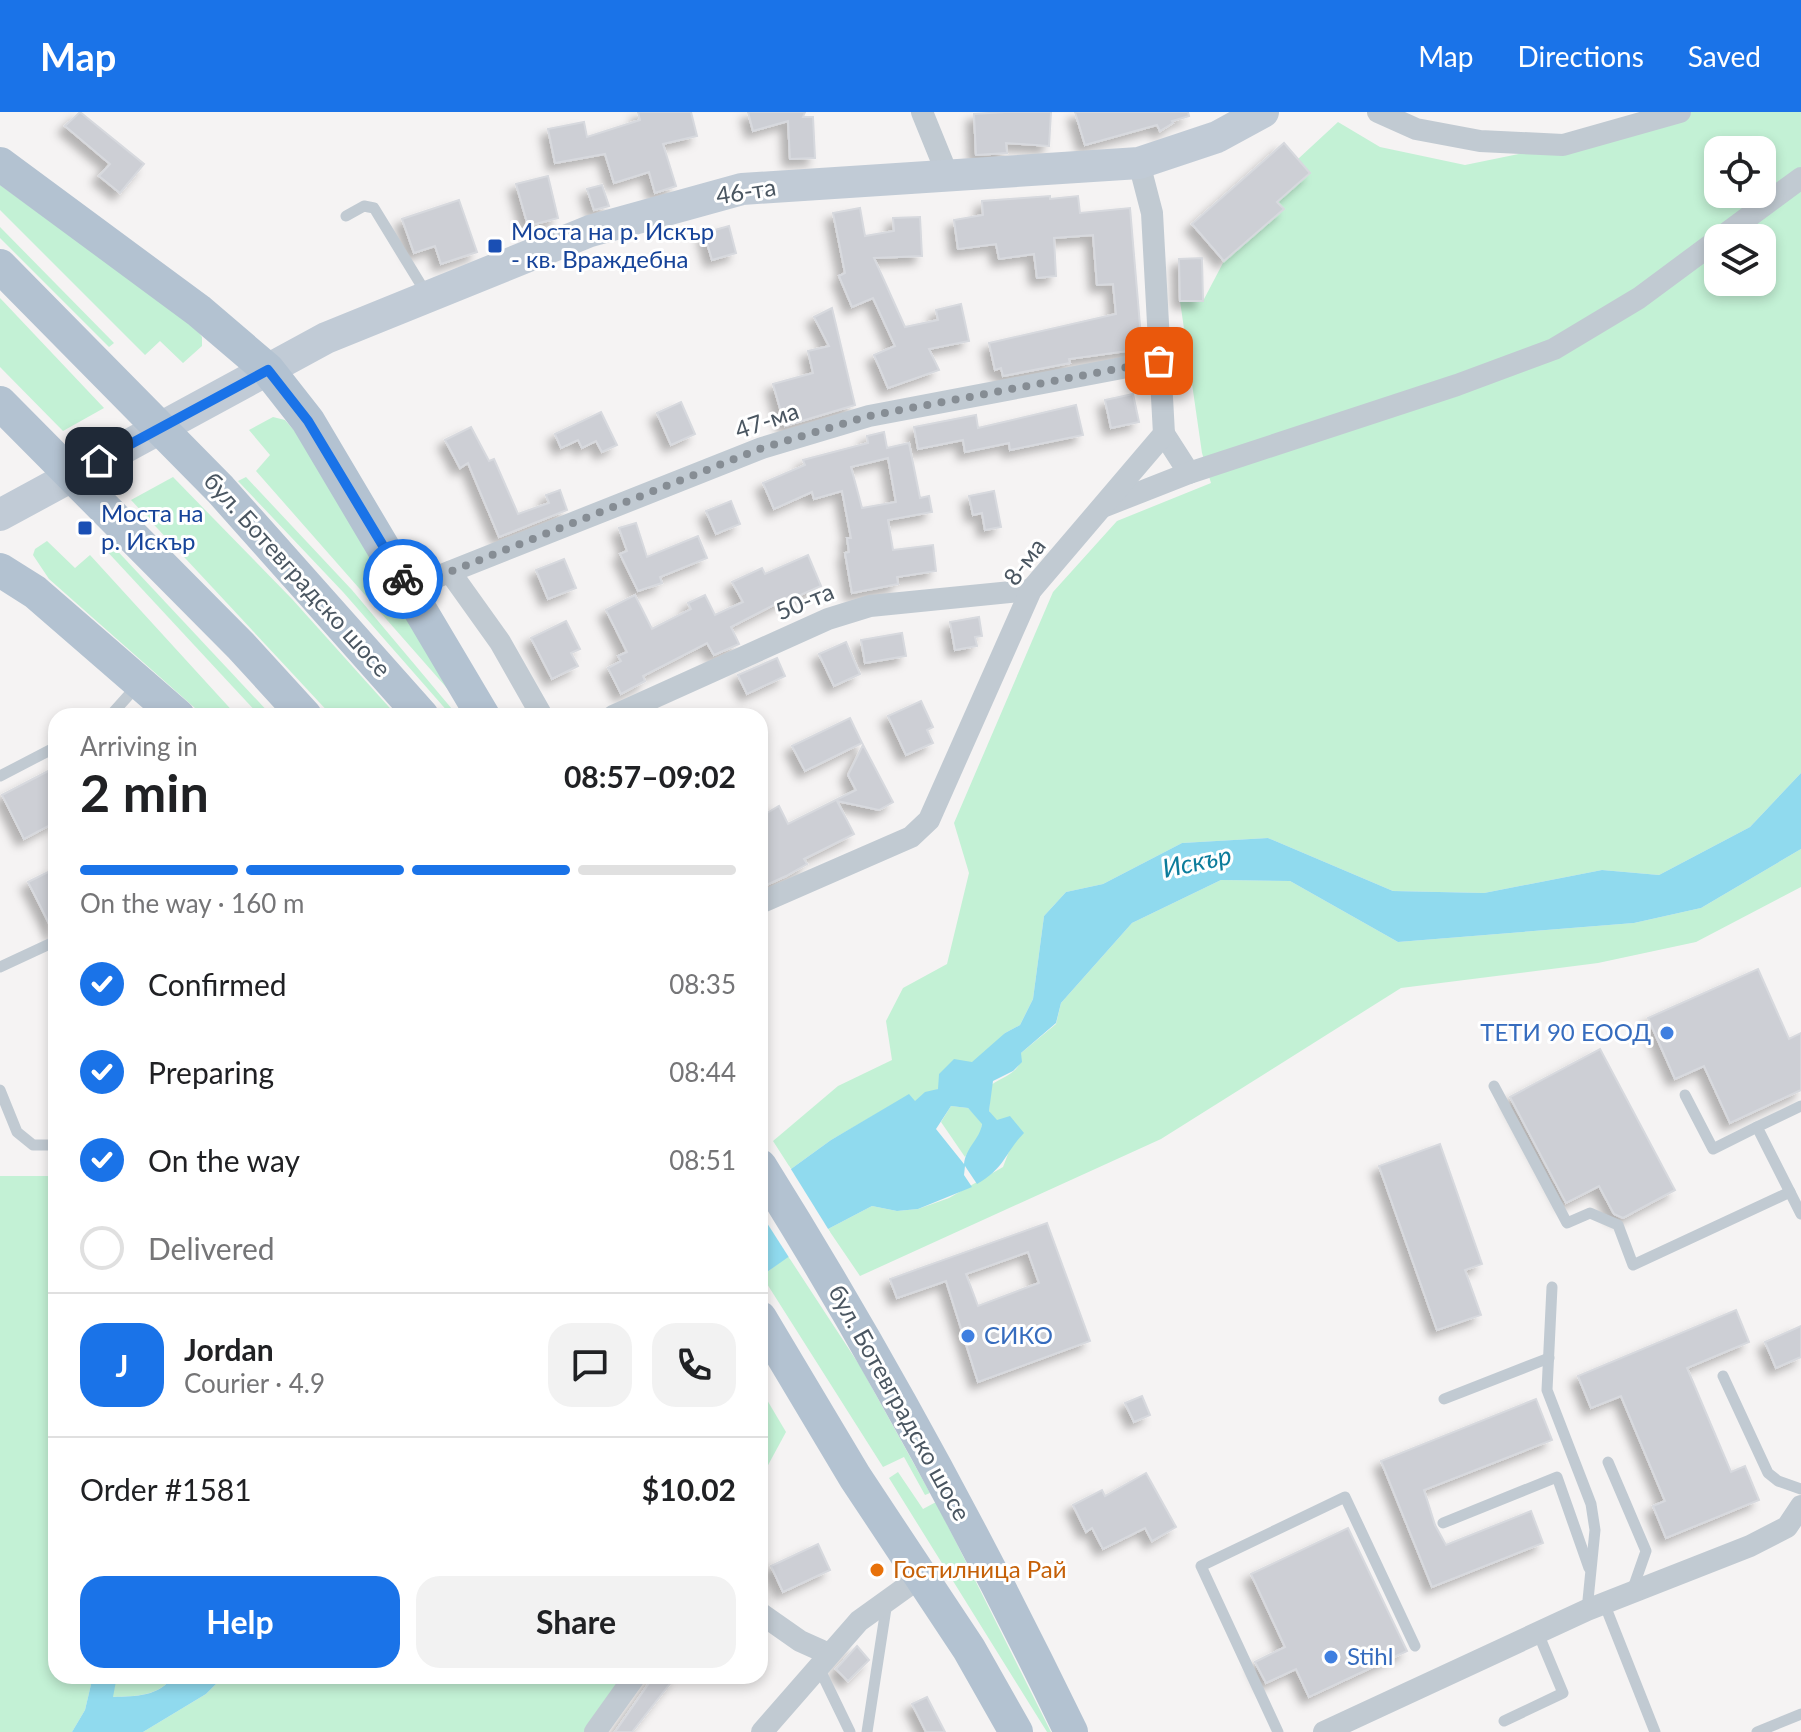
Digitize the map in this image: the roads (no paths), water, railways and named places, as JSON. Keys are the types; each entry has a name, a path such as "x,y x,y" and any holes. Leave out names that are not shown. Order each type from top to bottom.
{"main road":[{"path":"0,164 199,311 268,370 308,421 478,708"},
{"name":"бул. Ботевградско шосе","path":"0,266 220,489 415,708"},
{"path":"5,408 241,646 298,708"},
{"path":"0,570 35,592 169,708"},
{"name":"бул. Ботевградско шосе","path":"768,1179 825,1268 945,1487 1071,1732"},
{"path":"768,1331 855,1477 923,1575 994,1690 1016,1732"},
{"path":"994,1690 1026,1708 1039,1732"}],"street":[{"path":"922,112 948,176"},
{"name":"46-та","path":"0,515 326,338 590,231 742,189 1139,163 1217,137 1263,112"},
{"path":"1378,112 1416,129 1480,141 1563,145 1680,112"},
{"path":"1139,163 1152,213 1164,434 1189,473"},
{"path":"1104,507 1189,473 1457,385 1554,349 1639,298 1801,178"},
{"name":"47-ма","path":"409,588 762,448 869,416 1159,361"},
{"name":"8-ма","path":"768,900 911,837 929,820 1031,590 1164,434"},
{"path":"450,572 500,642 537,708"},
{"name":"50-та","path":"631,708 828,619 870,606 1031,590"},
{"path":"1324,1732 1596,1607 1750,1546 1787,1527 1800,1513"},
{"path":"762,1732 859,1621 888,1597 923,1575"},
{"path":"768,1619 824,1662"},
{"path":"595,1732 629,1684"}],"lane":[{"path":"346,216 364,206 374,208 428,297"},
{"path":"117,708 139,681"},
{"path":"0,776 48,751"},
{"path":"0,967 48,945"},
{"path":"1494,1086 1567,1223 1590,1213 1618,1225 1633,1265 1790,1192"},
{"path":"0,1090 17,1132 33,1145 48,1145"},
{"path":"1685,1095 1713,1149 1801,1106"},
{"path":"1757,1127 1801,1214"},
{"path":"1552,1287 1547,1390 1591,1504 1595,1530 1592,1577 1596,1607 1655,1732"},
{"path":"1444,1399 1549,1358"},
{"path":"1723,1376 1768,1473 1778,1481 1801,1489"},
{"path":"1608,1462 1646,1551 1632,1592"},
{"path":"1443,1523 1557,1477 1592,1577"},
{"path":"1278,1732 1201,1566 1345,1497 1415,1646"},
{"path":"867,1732 888,1597"},
{"path":"1504,1721 1563,1693 1538,1633"},
{"path":"824,1662 850,1732"},
{"path":"1757,1732 1801,1714"}],"water":[{"name":"Искър","path":"1801,773 1801,849 1701,908 1634,923 1398,942 1290,881 1221,880 1132,923 1061,1003 1056,1023 1021,1053 1022,1062 1013,1071 993,1081 989,1111 997,1120 1010,1116 1024,1133 994,1172 977,1184 965,1166 964,1175 972,1187 918,1209 897,1211 872,1206 828,1229 768,1271 768,1180 791,1169 831,1140 909,1094 915,1101 925,1092 938,1089 939,1074 954,1059 972,1062 1005,1033 1020,1025 1033,999 1044,916 1066,892 1103,884 1182,843 1268,838 1393,891 1484,893 1602,870 1659,875 1750,827","holes":["951,1106 968,1108 982,1124 964,1164 936,1129"]},
{"path":"91,1684 115,1684 113,1697 154,1692 166,1684 216,1684 206,1694 143,1732 72,1732 85,1710"}],"place":[{"name":"Моста на р. Искър - кв. Враждебна","path":"495,246"},
{"name":"Моста на р. Искър","path":"85,528"},
{"name":"ТЕТИ 90 ЕООД","path":"1667,1033"},
{"name":"СИКО","path":"968,1336"},
{"name":"Гостилница Рай","path":"877,1570"},
{"name":"Stihl","path":"1331,1657"}]}
